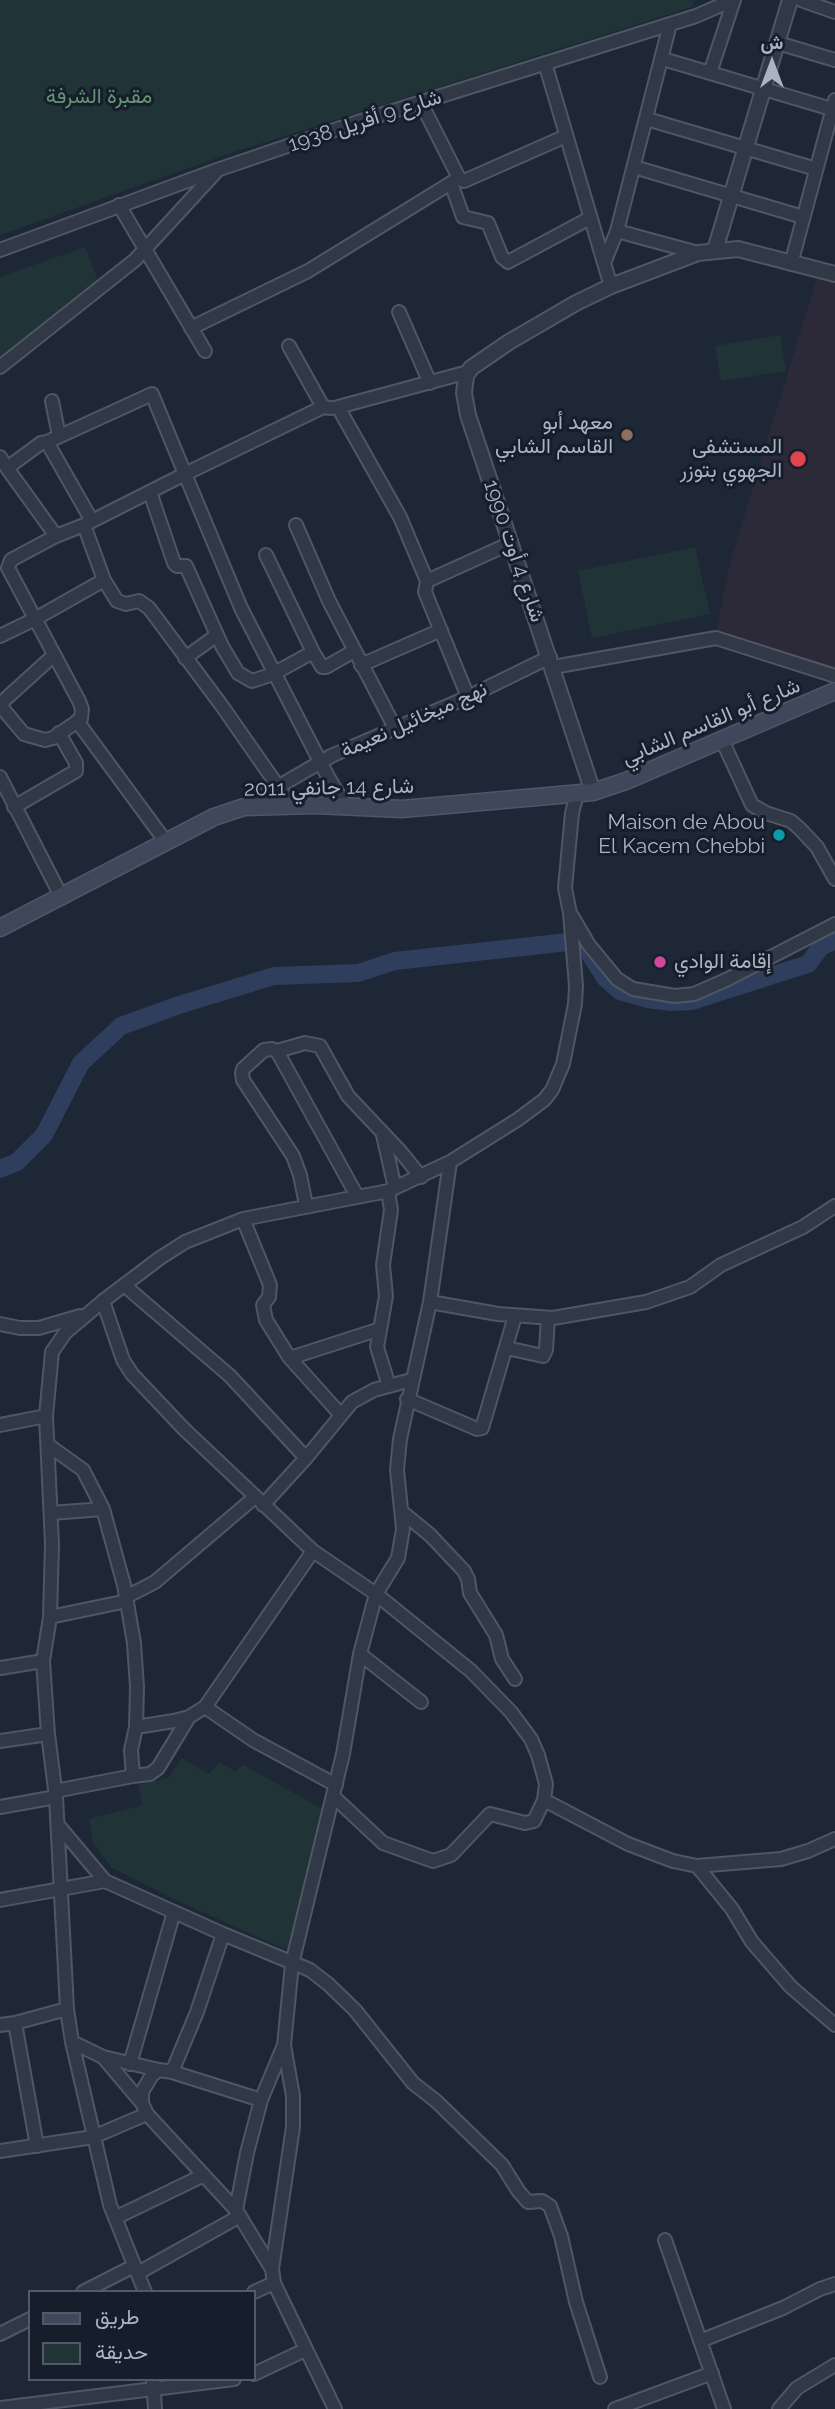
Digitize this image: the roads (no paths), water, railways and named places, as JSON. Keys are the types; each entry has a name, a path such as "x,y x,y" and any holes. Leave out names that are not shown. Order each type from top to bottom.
{"main road":[{"name":"شارع أبو القاسم الشابي","path":"591,792 835,691"},
{"name":"شارع 14 جانفي 2011","path":"0,928 214,817 244,807 291,805 402,809 591,792"}],"street":[{"path":"696,16 702,0"},
{"path":"710,73 734,0"},
{"name":"شارع 9 أفريل 1938","path":"0,250 217,170 696,16 734,0"},
{"path":"715,250 790,0"},
{"path":"801,0 835,12"},
{"path":"604,263 617,230 670,24"},
{"path":"778,43 835,60"},
{"path":"663,59 763,90 834,107 791,264"},
{"path":"545,63 611,286"},
{"path":"421,103 455,180 463,217 488,223 502,257 508,262 590,218"},
{"path":"647,119 816,169"},
{"path":"191,328 314,268 455,180 471,179 566,136"},
{"path":"634,167 803,217"},
{"path":"0,367 144,251 217,170"},
{"path":"119,205 205,351"},
{"path":"617,230 698,253"},
{"path":"53,656 1,708 28,736 45,740 81,719 82,709 9,573 8,563 56,537 323,407 338,407 468,372 509,342 576,303 611,286 698,253 730,248 835,274"},
{"path":"399,312 430,383"},
{"path":"289,346 323,407"},
{"name":"شارع 4 أوت 1990","path":"468,372 464,386 465,404 552,662 591,792"},
{"path":"56,537 4,463 41,443 152,394 241,608 273,674 346,807"},
{"path":"52,401 53,439 76,489 104,580 117,601 126,604 139,601 149,608 291,805"},
{"path":"338,407 400,517 427,581 425,592 468,697"},
{"path":"150,492 174,563 186,566 217,635 238,673 252,681 258,680 313,652"},
{"path":"296,525 329,601 395,728"},
{"path":"427,581 511,543"},
{"path":"266,555 322,667 354,651"},
{"path":"0,636 104,580"},
{"path":"361,665 441,630"},
{"path":"185,658 217,635"},
{"name":"نهج ميخائيل نعيمة","path":"244,807 320,763 395,728 552,662 716,638 835,676"},
{"path":"77,721 166,842"},
{"path":"14,807 76,771 76,763 60,733"},
{"path":"722,740 752,805 791,821 817,847 835,879"},
{"path":"0,777 62,898"},
{"path":"144,2290 114,2218 72,2042 68,2009 56,1794 48,1734 43,1661 50,1617 51,1513 46,1416 52,1352 65,1333 103,1301 185,1242 243,1219 391,1189 421,1177 450,1162 532,1110 552,1090 564,1064 576,986 570,913 565,888 572,813 591,792"},
{"path":"570,913 589,945 617,979 633,989 675,996 694,994 729,979 835,924"},
{"path":"306,1205 293,1156 243,1080 242,1073 264,1050 277,1051 305,1043 320,1046 348,1096 421,1177"},
{"path":"277,1051 357,1196"},
{"path":"383,1135 391,1189 391,1210 383,1265 386,1296 378,1352 389,1386"},
{"path":"256,2290 273,2276 293,2127 293,2096 284,2045 292,1964 335,1791 360,1654 376,1594 398,1558 402,1512 397,1459 407,1399 430,1302 450,1162"},
{"path":"430,1302 516,1316 548,1318 580,1315 665,1297 690,1287 731,1259 803,1227 835,1206"},
{"path":"243,1219 270,1286 271,1292 263,1305 263,1313 290,1359 340,1414"},
{"path":"124,1284 230,1376 306,1458"},
{"path":"103,1301 123,1360 132,1374 184,1429 313,1551 376,1594 471,1671 510,1712 531,1739 538,1755 546,1784 544,1800 531,1823 489,1814 451,1855 433,1861 383,1843 335,1791 205,1707"},
{"path":"0,1324 39,1328 90,1312"},
{"path":"407,1399 479,1429 484,1424 516,1316"},
{"path":"506,1348 543,1356 546,1350 548,1318"},
{"path":"290,1359 380,1329"},
{"path":"50,1617 126,1599 155,1582 259,1501 306,1458 340,1414 364,1394 411,1380"},
{"path":"0,1424 46,1416"},
{"path":"48,1445 83,1470 109,1527 134,1643 137,1686 131,1751 133,1776"},
{"path":"51,1513 103,1510"},
{"path":"402,1512 430,1535 464,1571 470,1593 496,1635 502,1659 514,1679"},
{"path":"135,1727 189,1717 205,1707 313,1551"},
{"path":"360,1654 421,1702"},
{"path":"0,1668 43,1661"},
{"path":"0,1807 150,1774 158,1768 189,1717"},
{"path":"0,1741 48,1734"},
{"path":"544,1800 628,1844 673,1861 697,1866 781,1858 808,1851 835,1839"},
{"path":"58,1825 104,1881 310,1970 355,2010 414,2083 502,2165 527,2202 547,2202 561,2236 576,2302 600,2376"},
{"path":"697,1866 732,1909 752,1942 791,1987 835,2025"},
{"path":"0,1900 104,1881"},
{"path":"130,2064 174,1912"},
{"path":"172,2072 197,2012 223,1934"},
{"path":"0,2025 68,2009"},
{"path":"15,2023 37,2146"},
{"path":"72,2042 103,2057 172,2072 261,2100"},
{"path":"238,2213 247,2153 261,2100 284,2045"},
{"path":"103,2057 144,2109 238,2213 273,2276 305,2350 335,2409"},
{"path":"144,2109 142,2092 146,2082 159,2070"},
{"path":"0,2151 93,2137 144,2109"},
{"path":"114,2218 204,2175"},
{"path":"88,2290 136,2269 238,2213"},
{"path":"665,2240 724,2409"},
{"path":"700,2341 835,2284"},
{"path":"0,2334 28,2320"},
{"path":"256,2373 305,2350"},
{"path":"779,2409 797,2388 835,2365"},
{"path":"615,2409 712,2373"},
{"path":"0,2408 153,2384 200,2385 223,2381"},
{"path":"153,2384 155,2409"}],"waterway":[{"path":"0,1169 17,1162 44,1135 81,1063 121,1026 274,976 358,973 395,961 568,942 578,943 587,949 605,978 620,991 648,999 692,1001 808,964 821,947 835,940"}],"place":[{"name":"معهد أبو القاسم الشابي","path":"627,435"},
{"name":"المستشفى الجهوي بتوزر","path":"798,459"},
{"name":"Maison de Abou El Kacem Chebbi","path":"779,835"},
{"name":"إقامة الوادي","path":"660,962"}],"park label":[{"name":"مقبرة الشرفة","path":"99,97"}]}
